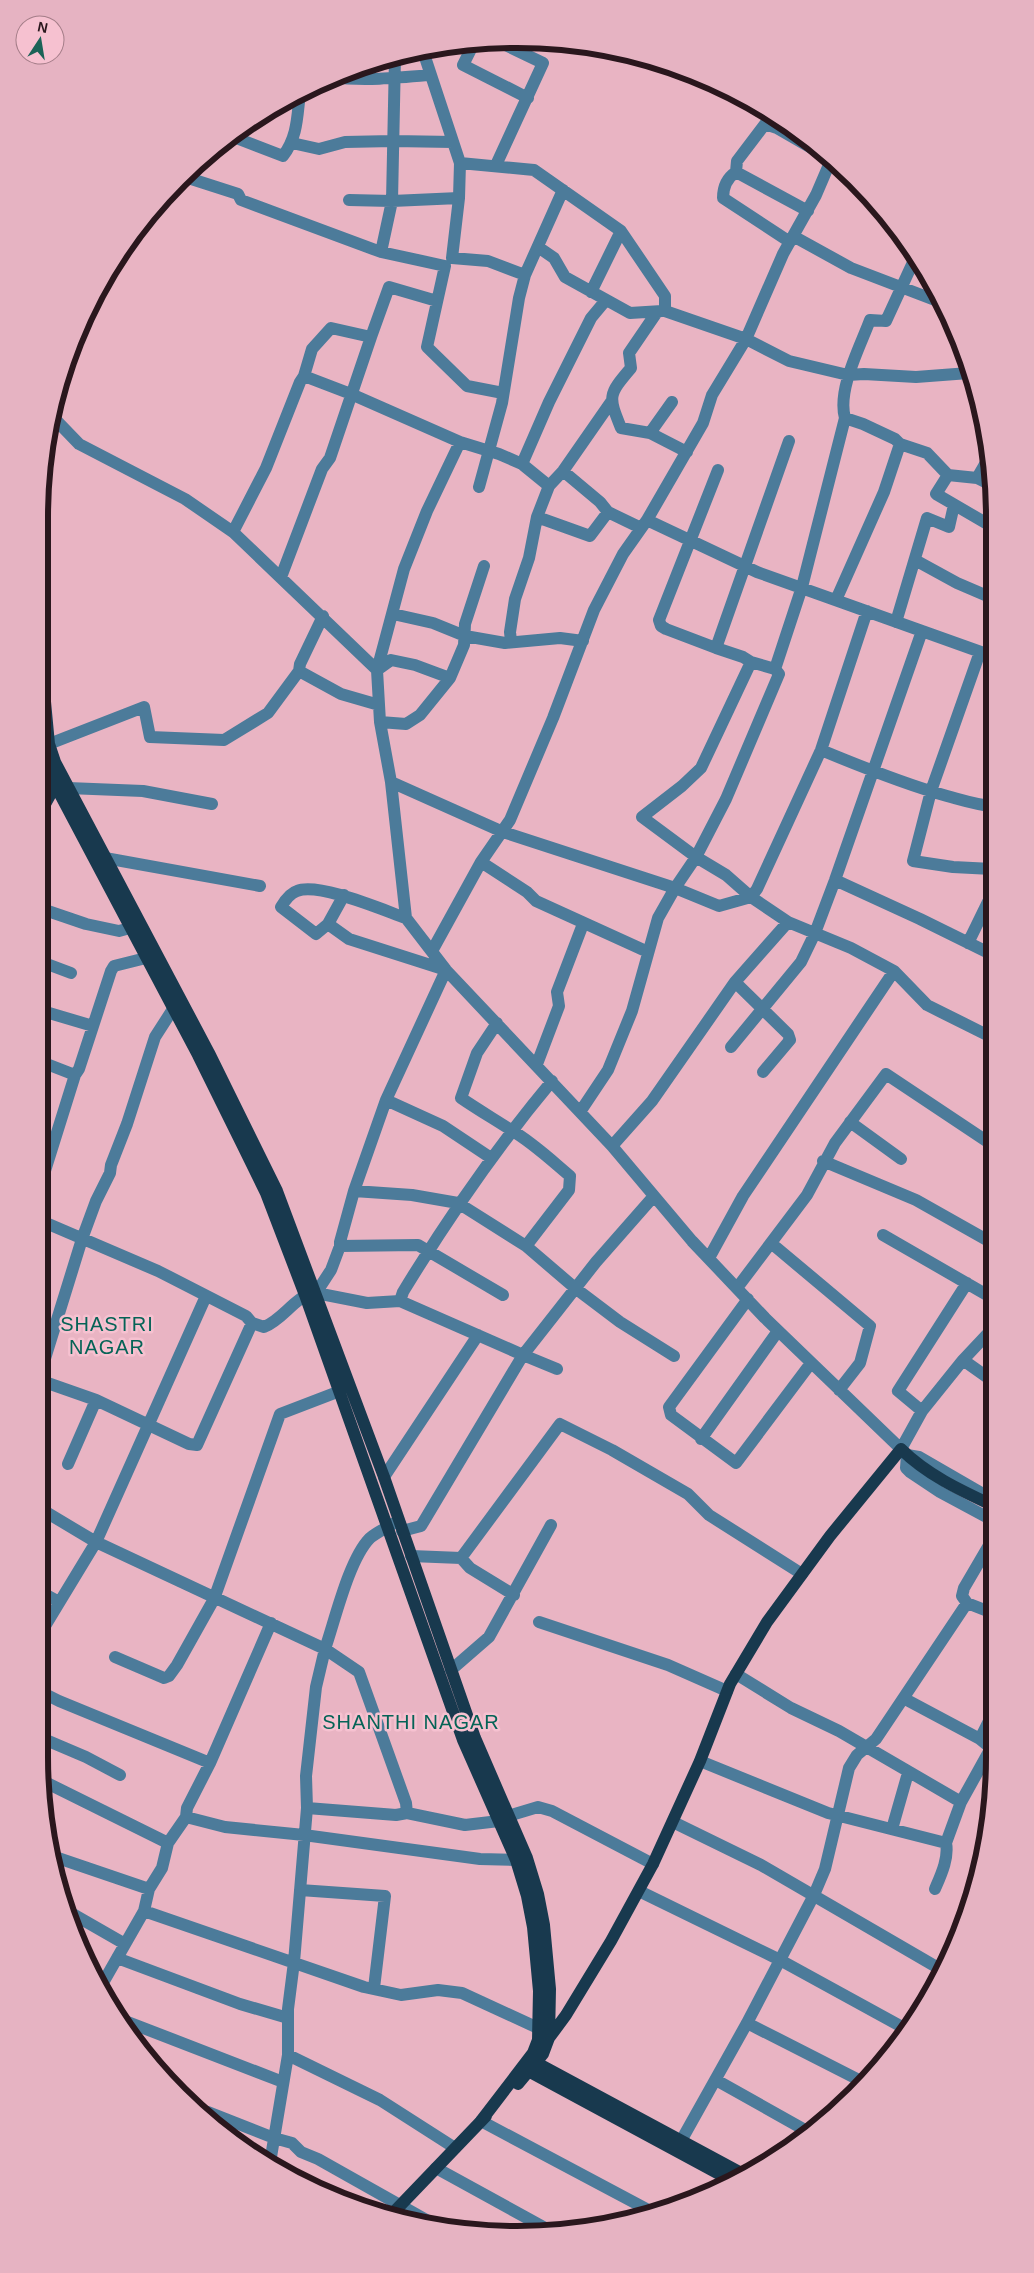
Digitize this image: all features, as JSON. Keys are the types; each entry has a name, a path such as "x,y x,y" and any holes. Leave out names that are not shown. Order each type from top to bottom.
{"main road":[{"path":"48,752 55,762 63,785 130,928 173,1008 266,1193 310,1294 384,1477 396,1526 464,1740 527,1858 538,1894 544,1925 550,1989 550,2038"},
{"path":"48,804 63,785"},
{"path":"63,785 105,858 209,1053 270,1175 340,1391 396,1526 411,1556 504,1818 527,1896 533,1927 539,1991 538,2040 533,2053 481,2121"},
{"path":"397,2209 533,2068 543,2054 550,2038 566,2015 653,1864 700,1762 727,1691 736,1674 767,1622 830,1536 904,1452 950,1485 986,1502"},
{"path":"533,2068 737,2171"},
{"path":"533,2068 725,2177"}],"street":[{"path":"496,165 543,63 512,48"},
{"path":"470,51 463,65 528,98"},
{"path":"424,57 460,163 459,198 449,262 437,302 428,347 468,386 503,393"},
{"path":"381,252 392,201 395,63"},
{"path":"348,79 394,78 429,74"},
{"path":"239,139 284,156 292,144 300,101"},
{"path":"736,172 737,162 765,124 790,135"},
{"path":"292,144 319,149 345,142 453,142"},
{"path":"460,163 534,170 621,231 665,296 661,312 629,353 631,368 616,386 611,402 563,471 549,486 537,517 529,558 515,598 510,632 511,641"},
{"path":"432,951 481,862 502,832 549,727 594,610 623,554 644,524 703,423 712,395 746,339 791,239 816,195 828,165"},
{"path":"736,172 808,211"},
{"path":"736,172 730,176 723,190 723,198 791,239 850,268 933,299"},
{"path":"191,179 238,194 241,200 381,252 449,262 488,261 525,275"},
{"path":"479,487 502,403 525,275 563,190"},
{"path":"349,200 392,201 459,198"},
{"path":"592,292 621,231"},
{"path":"538,247 554,258 565,277 630,313 661,312 746,339 789,361 848,375 916,377 964,373"},
{"path":"775,668 801,588 845,418 842,410 848,375 870,320 886,320 912,264"},
{"path":"281,577 322,469 330,458 389,287 437,302"},
{"path":"522,464 549,402 592,318 606,300"},
{"path":"233,532 266,468 304,376 312,349 330,328 371,338"},
{"path":"304,376 351,394 460,442 499,454 522,464 549,486"},
{"path":"611,402 622,428 650,433 687,452"},
{"path":"650,433 672,402"},
{"path":"845,418 895,438 900,444 927,453 948,475 978,478 985,482"},
{"path":"58,422 79,444 185,500 233,532 323,616 377,670"},
{"path":"716,648 744,566 767,507 779,463 789,441"},
{"path":"406,918 391,782 380,722 377,670 404,569 427,511 460,442"},
{"path":"836,600 884,492 900,444"},
{"path":"978,478 983,468"},
{"path":"580,1112 608,1070 632,1011 658,918 696,857 726,799 779,674 775,668 751,662 743,657 666,629 661,626 659,620 718,470"},
{"path":"563,471 600,502 608,512 690,541 744,566 801,588 986,654 931,791 913,861 953,867 986,869"},
{"path":"948,475 936,494 986,523"},
{"path":"896,622 927,518 949,527 954,505"},
{"path":"537,517 590,536 608,512"},
{"path":"915,560 957,583 986,595"},
{"path":"380,722 406,724 420,715 450,678 464,645 465,624 484,566"},
{"path":"391,782 502,832 675,888 720,906 751,897 821,750 866,611"},
{"path":"393,614 433,623 465,636 505,643 560,638 583,641"},
{"path":"48,744 144,707 150,736 224,740 268,713 299,671 300,664 323,616"},
{"path":"731,1046 801,962 815,934 922,631"},
{"path":"377,670 391,660 415,665 450,678"},
{"path":"751,662 701,768 682,786 647,811 642,817 696,857 726,875 751,897 788,922 851,948 894,971 927,1005 986,1034"},
{"path":"299,671 341,694 379,705"},
{"path":"821,750 873,772 931,791 986,805"},
{"path":"63,785 143,791 212,804"},
{"path":"105,858 260,886"},
{"path":"481,862 527,892 536,901 648,952"},
{"path":"835,880 986,952"},
{"path":"344,895 328,924 316,934 281,906 295,891 304,889 344,895 406,918 446,970 612,1146 709,1258 778,1331 904,1452 920,1457 986,1495"},
{"path":"968,943 986,906"},
{"path":"48,911 86,924 119,931 130,928"},
{"path":"612,1146 652,1101 735,982 788,922"},
{"path":"328,924 349,939 446,970"},
{"path":"536,1064 559,1006 557,992 583,924"},
{"path":"48,1161 111,971 114,966 146,958"},
{"path":"48,964 71,973"},
{"path":"48,1224 158,1271 246,1316 252,1323 264,1327 276,1322 310,1294 331,1270 340,1246 354,1191 386,1100 446,970"},
{"path":"709,1258 743,1196 894,971"},
{"path":"735,982 788,1034 790,1040 762,1072"},
{"path":"48,1349 82,1238 96,1201 110,1173 111,1165 127,1124 155,1038 173,1008"},
{"path":"48,1013 93,1026"},
{"path":"497,1023 477,1053 460,1098 511,1130 546,1155 570,1176 569,1190 526,1246"},
{"path":"48,1064 75,1075"},
{"path":"737,1288 807,1195 823,1161 886,1074 986,1141"},
{"path":"400,1301 403,1292 458,1203 511,1130 552,1081"},
{"path":"386,1100 443,1126 491,1158"},
{"path":"850,1122 901,1159"},
{"path":"823,1161 916,1200 986,1239"},
{"path":"354,1191 412,1195 458,1203 526,1246 575,1288 620,1322 674,1356"},
{"path":"271,2156 288,2055 288,2018 300,1890 306,1808 306,1776 316,1687 326,1649 356,1560 370,1539 396,1526 421,1526 523,1354 575,1288 654,1196"},
{"path":"883,1235 986,1294"},
{"path":"771,1243 870,1326 860,1363 839,1390"},
{"path":"340,1246 418,1245 504,1295"},
{"path":"922,1411 898,1391 967,1283"},
{"path":"310,1294 367,1303 400,1301 557,1369"},
{"path":"48,1621 96,1542 206,1296"},
{"path":"748,1299 669,1407 671,1415 732,1462 737,1462 811,1363"},
{"path":"48,1382 96,1400 189,1444 197,1445 252,1323"},
{"path":"701,1439 778,1331"},
{"path":"384,1477 478,1335"},
{"path":"986,1336 963,1360 922,1411 904,1452 906,1468 910,1472 940,1492 986,1517"},
{"path":"963,1360 986,1376"},
{"path":"115,1656 154,1675 164,1678 169,1676 177,1665 214,1597 280,1414 340,1391"},
{"path":"68,1464 96,1400"},
{"path":"461,1558 560,1424 612,1450 688,1494 709,1515 802,1574"},
{"path":"48,1513 96,1542 326,1649 359,1672 406,1803 407,1813"},
{"path":"451,1670 489,1637 514,1595 550,1525"},
{"path":"986,1549 964,1588 962,1596 967,1603 986,1610"},
{"path":"411,1556 461,1558 470,1568 514,1595"},
{"path":"48,1596 59,1602"},
{"path":"681,2141 747,2023 814,1895 825,1869 850,1768 857,1755 876,1739 967,1603"},
{"path":"540,1622 668,1665 727,1691"},
{"path":"104,1980 125,1944 126,1938 144,1911 149,1889 162,1868 168,1843 186,1817 187,1808 210,1762 271,1623"},
{"path":"736,1674 791,1708 838,1731 961,1802"},
{"path":"48,1696 210,1762"},
{"path":"905,1698 986,1744"},
{"path":"980,1739 986,1727"},
{"path":"48,1741 86,1757 120,1775"},
{"path":"936,1889 947,1850 946,1843 961,1802 986,1757"},
{"path":"700,1762 828,1813 946,1843"},
{"path":"892,1829 908,1773"},
{"path":"49,1784 168,1843"},
{"path":"306,1808 396,1815 407,1813 465,1825 504,1818 538,1807 552,1811 653,1864"},
{"path":"186,1817 225,1827 304,1835 480,1859 516,1860"},
{"path":"673,1822 761,1865 936,1967"},
{"path":"59,1858 149,1889"},
{"path":"300,1890 385,1896 374,1988"},
{"path":"638,1891 780,1960 900,2026"},
{"path":"144,1911 364,1987 401,1995 438,1990 462,1993 538,2028"},
{"path":"75,1915 125,1944"},
{"path":"117,1958 240,2004 288,2018"},
{"path":"747,2023 857,2079"},
{"path":"132,2024 283,2082"},
{"path":"288,2055 380,2100 455,2148"},
{"path":"716,2080 802,2128"},
{"path":"219,2118 232,2126 292,2142 301,2152 318,2159 397,2209"},
{"path":"481,2121 645,2208"},
{"path":"436,2168 539,2225"}],"district":[{"name":"SHASTRI NAGAR","path":"107,1336"},
{"name":"SHANTHI NAGAR","path":"411,1722"}]}
